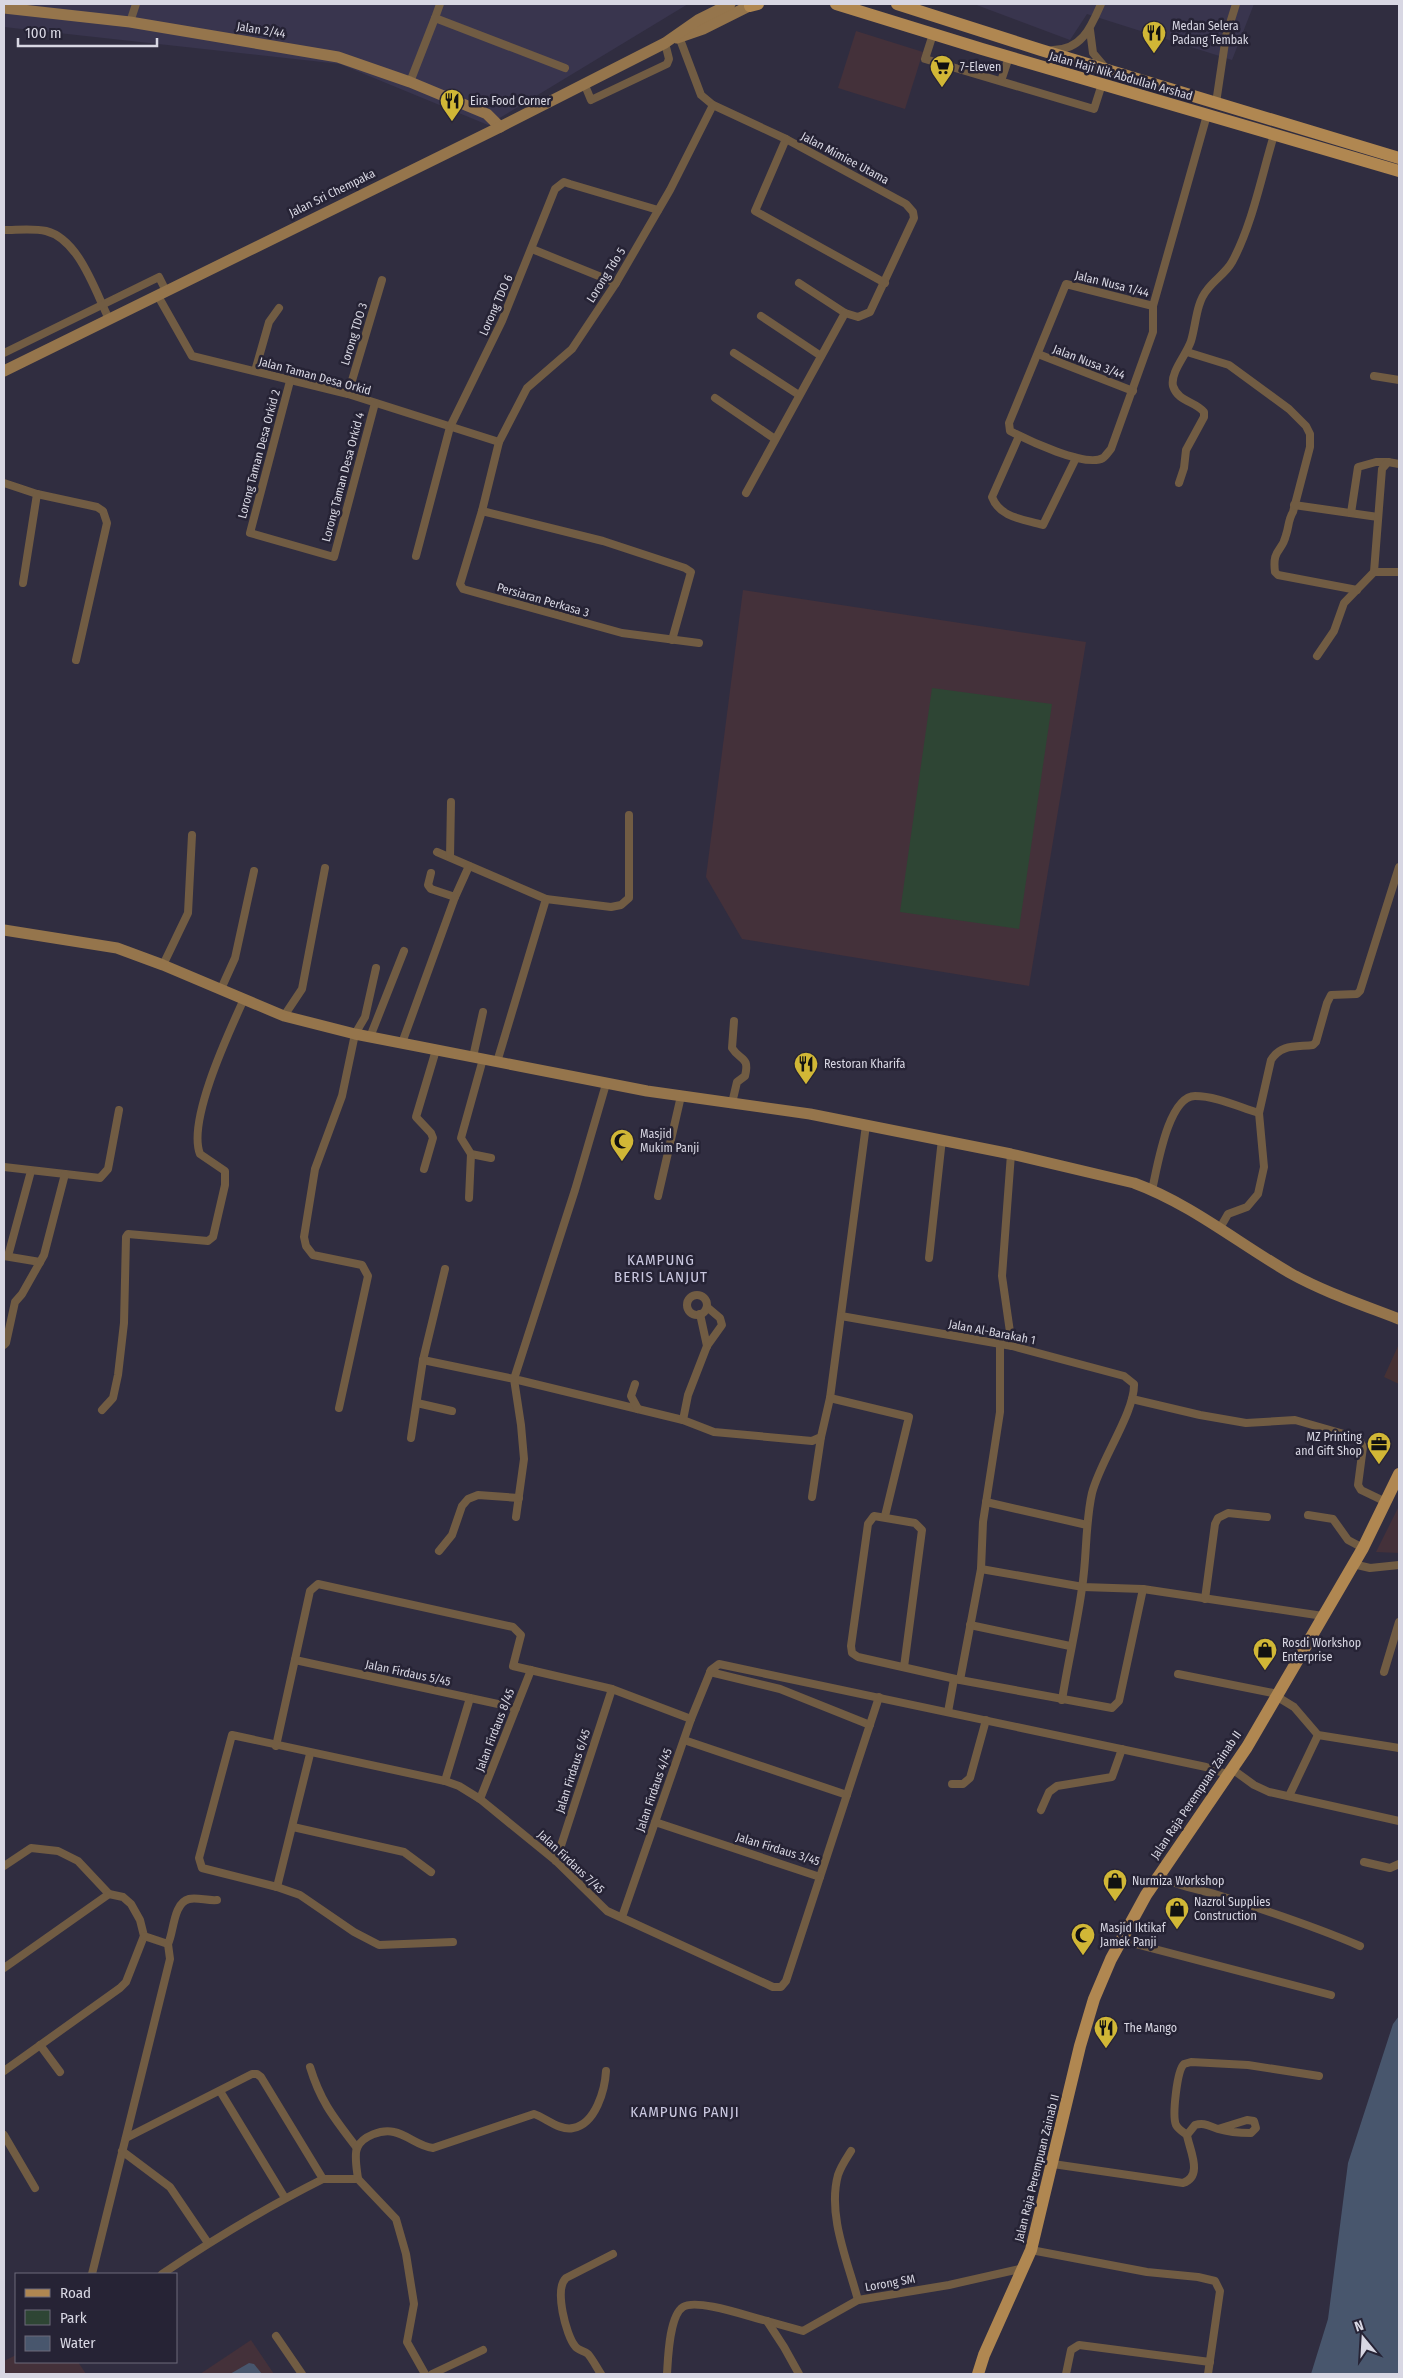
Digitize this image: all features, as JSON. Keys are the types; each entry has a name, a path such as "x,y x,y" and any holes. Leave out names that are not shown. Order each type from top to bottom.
{"main road":[{"name":"Jalan Haji Nik Abdullah Arshad","path":"836,4 1399,172"},
{"name":"Jalan Haji Nik Abdullah Arshad","path":"897,4 1041,50 1399,158"},
{"name":"Jalan Raja Perempuan Zainab II","path":"978,2374 984,2354 1032,2250 1087,2020 1102,1979 1120,1940 1159,1875 1231,1772 1363,1548 1399,1474"}],"street":[{"path":"130,22 136,4"},
{"path":"410,82 440,4"},
{"path":"584,83 591,100 667,64 673,38 698,20 730,4"},
{"path":"1041,50 1069,48 1080,42 1090,30 1101,4"},
{"path":"1216,103 1226,36 1236,4"},
{"path":"673,38 703,29 754,5"},
{"name":"Jalan 2/44","path":"4,8 130,22 338,57 410,82 487,114 500,127"},
{"path":"435,18 565,68"},
{"path":"1090,30 1093,53 1098,62 1108,69"},
{"path":"933,34 925,59 1094,109 1102,84"},
{"name":"Jalan Sri Chempaka","path":"4,371 500,127 673,38"},
{"name":"Jalan Mimiee Utama","path":"673,38 701,94 713,105 786,139 906,204 913,212 914,218 870,312 858,317 844,313"},
{"path":"1001,81 1009,57"},
{"name":"Lorong Tdo 5","path":"499,442 527,388 572,350 616,283 658,210 713,105"},
{"name":"Jalan Nusa 3/44","path":"1038,354 1133,391 1153,332 1152,306 1207,115"},
{"path":"1179,483 1184,468 1186,450 1204,417 1204,412 1201,407 1179,397 1173,386 1174,377 1187,352 1196,326 1201,299 1206,290 1232,263 1240,244 1274,135"},
{"path":"786,139 755,211 885,283"},
{"name":"Lorong TDO 6","path":"416,556 450,427 502,321 555,189 564,182 658,210"},
{"path":"4,230 45,231 61,237 72,247 109,320"},
{"path":"532,249 616,283"},
{"path":"4,353 159,277 162,293"},
{"name":"Lorong TDO 3","path":"348,394 382,280"},
{"path":"746,493 844,313 799,283"},
{"name":"Jalan Nusa 1/44","path":"1038,354 1066,284 1152,306"},
{"name":"Jalan Taman Desa Orkid","path":"162,293 190,356 348,394 499,442"},
{"path":"254,371 269,322 279,308"},
{"path":"760,316 821,356"},
{"path":"1187,352 1229,365 1289,409 1306,426 1310,447 1288,521 1286,538 1274,557 1274,572 1278,576 1357,590"},
{"path":"734,353 799,396"},
{"path":"1038,354 1009,423 1010,431 1019,436 1076,458 1089,461 1103,458 1111,449 1133,391"},
{"path":"1374,376 1399,380"},
{"name":"Lorong Taman Desa Orkid 2","path":"290,381 250,533 334,556"},
{"path":"714,398 775,439"},
{"name":"Lorong Taman Desa Orkid 4","path":"334,556 375,403"},
{"path":"1019,436 992,497 996,507 1004,514 1043,525 1076,458"},
{"name":"Persiaran Perkasa 3","path":"499,442 482,511 460,584 461,588 622,633 699,643"},
{"path":"1351,513 1358,467 1376,462 1399,464"},
{"path":"1317,656 1334,631 1344,603 1374,572 1382,468 1388,462"},
{"path":"4,483 37,494 97,507 105,515 107,523 76,660"},
{"path":"23,583 37,494"},
{"path":"1294,505 1378,517"},
{"path":"482,511 603,541 685,568 691,572 672,640"},
{"path":"1374,572 1399,572"},
{"path":"450,857 451,802"},
{"path":"437,852 546,899 611,907 622,905 626,902 630,892 629,815"},
{"path":"163,965 188,912 192,835"},
{"path":"402,1044 455,896 469,866"},
{"path":"1220,1228 1228,1214 1247,1207 1258,1194 1264,1167 1259,1114 1271,1060 1283,1048 1313,1045 1318,1039 1329,998 1335,994 1357,994 1360,991 1399,867"},
{"path":"284,1016 302,989 325,868"},
{"path":"221,989 235,958 254,871"},
{"path":"430,873 428,885 431,889 455,896"},
{"path":"497,1062 546,899"},
{"path":"4,930 117,948 163,965 284,1016 356,1034 606,1084 810,1114 942,1139 1100,1174 1152,1190 1220,1228 1291,1273 1399,1319"},
{"path":"370,1037 404,952"},
{"path":"339,1408 368,1276 362,1265 312,1255 306,1246 304,1237 315,1169 342,1096 356,1034 365,1017 376,968"},
{"path":"102,1410 113,1398 118,1375 124,1323 126,1237 128,1234 208,1240 213,1237 225,1185 225,1171 200,1154 196,1138 216,1062 244,999"},
{"path":"470,1198 472,1154 461,1138 478,1058 483,1012"},
{"path":"732,1103 737,1082 745,1076 747,1065 744,1059 732,1048 734,1021"},
{"path":"424,1169 433,1138 431,1133 416,1117 436,1050"},
{"path":"516,1517 524,1459 522,1425 514,1380 576,1190 606,1084"},
{"path":"658,1196 680,1096"},
{"path":"1152,1190 1169,1123 1177,1107 1188,1097 1205,1097 1259,1114"},
{"path":"4,1167 100,1178 106,1173 119,1110"},
{"path":"812,1497 821,1437 830,1398 866,1126"},
{"path":"929,1258 942,1139"},
{"path":"472,1154 491,1158"},
{"path":"1011,1154 1002,1276 1012,1346"},
{"path":"31,1171 6,1256 40,1262"},
{"path":"4,1345 15,1302 44,1255 65,1174"},
{"path":"411,1438 423,1360 446,1268"},
{"path":"683,1420 688,1394 707,1346 722,1325 720,1318 707,1307 703,1297 698,1295 690,1298 688,1309 695,1314 700,1314"},
{"path":"700,1314 707,1307"},
{"path":"700,1314 707,1346"},
{"name":"Jalan Al-Barakah 1","path":"841,1316 1000,1343 1124,1376 1134,1384 1132,1399"},
{"path":"948,1712 970,1625 981,1569 986,1502 1000,1412 1000,1343"},
{"path":"423,1360 683,1420 714,1432 812,1441 821,1437"},
{"path":"634,1384 631,1396 638,1409"},
{"path":"830,1398 909,1417 884,1516"},
{"path":"1062,1700 1070,1646 1083,1588 1087,1525 1092,1494 1132,1399 1200,1415 1246,1423 1294,1420 1358,1438 1363,1446 1358,1485 1361,1490 1386,1502"},
{"path":"416,1403 452,1411"},
{"path":"439,1551 452,1535 462,1506 468,1499 478,1495 519,1498"},
{"path":"986,1502 1087,1525"},
{"path":"1205,1599 1215,1524 1218,1518 1228,1514 1268,1517"},
{"path":"1308,1515 1334,1520 1348,1540 1363,1548"},
{"path":"904,1667 922,1530 915,1523 884,1516 874,1516 868,1524 851,1650 858,1657 957,1679 1108,1708 1118,1704 1143,1589"},
{"path":"1353,1564 1370,1568 1399,1565"},
{"path":"981,1569 1083,1588 1143,1589 1323,1616"},
{"path":"276,1746 310,1591 315,1585 322,1584 513,1627 521,1635 513,1666 612,1689 691,1719"},
{"path":"1384,1672 1399,1622"},
{"path":"970,1625 1070,1646"},
{"name":"Jalan Firdaus 5/45","path":"295,1660 516,1708"},
{"path":"870,1725 780,1689 710,1672 716,1665 722,1664 1231,1772 1260,1788 1399,1821"},
{"name":"Jalan Firdaus 8/45","path":"480,1799 531,1670"},
{"name":"Jalan Firdaus 4/45","path":"622,1917 691,1719 710,1672"},
{"path":"1178,1674 1277,1695 1294,1707 1318,1735 1399,1748"},
{"name":"Jalan Firdaus 6/45","path":"556,1861 612,1689"},
{"name":"Jalan Firdaus 3/45","path":"655,1822 820,1876 879,1696"},
{"path":"445,1781 470,1698"},
{"path":"952,1784 963,1784 970,1778 986,1720"},
{"name":"Jalan Firdaus 7/45","path":"277,1887 206,1870 198,1861 232,1735 310,1754 445,1781 459,1786 480,1799 556,1861 606,1910 777,1988 786,1981 820,1876"},
{"path":"1289,1796 1318,1735"},
{"path":"684,1740 848,1795"},
{"path":"1041,1810 1052,1789 1112,1777 1122,1749"},
{"path":"310,1754 277,1887 300,1895 354,1932 377,1945 453,1942"},
{"path":"293,1827 402,1852 431,1872"},
{"path":"4,1866 32,1848 58,1851 78,1861 109,1894 123,1897 131,1904 140,1920 144,1936 122,1986 4,2071"},
{"path":"1364,1862 1390,1868 1399,1864"},
{"path":"1159,1875 1171,1882 1302,1922 1360,1946"},
{"path":"4,1968 109,1894"},
{"path":"92,2273 169,1961 168,1944 173,1933 178,1909 182,1902 189,1899 216,1900"},
{"path":"144,1936 168,1944"},
{"path":"1120,1940 1330,1996"},
{"path":"40,2045 60,2072"},
{"path":"1053,2164 1183,2183 1190,2179 1193,2172 1194,2154 1187,2135 1177,2127 1174,2118 1178,2073 1184,2064 1191,2062 1248,2065 1320,2076"},
{"path":"310,2067 318,2092 326,2108 357,2148 358,2179 396,2219 406,2254 414,2304 407,2342 425,2374"},
{"path":"357,2148 363,2140 375,2133 390,2131 419,2145 433,2148 534,2114 557,2126 573,2129 582,2124 593,2113 604,2092 606,2071"},
{"path":"126,2138 252,2074 260,2075 323,2179"},
{"path":"220,2091 285,2198"},
{"path":"1187,2135 1194,2125 1200,2123 1218,2129"},
{"path":"4,2135 35,2188"},
{"path":"122,2151 170,2187 208,2243"},
{"path":"851,2151 838,2176 835,2203 837,2222 858,2300"},
{"path":"163,2273 208,2243 285,2198 323,2179 358,2179"},
{"path":"1032,2250 1147,2272 1198,2276 1215,2281 1220,2290 1208,2374"},
{"path":"601,2374 588,2354 577,2349 572,2342 561,2308 562,2284 566,2278 613,2254"},
{"name":"Lorong SM","path":"667,2374 674,2321 682,2308 690,2305 707,2306 803,2330 858,2300 948,2285 1024,2268"},
{"path":"767,2321 799,2374"},
{"path":"276,2336 302,2374"},
{"path":"1066,2374 1071,2350 1079,2345 1210,2362"},
{"path":"432,2374 483,2350"}],"shaded area":[{"path":"4,4 688,4 488,125 340,64 4,27"},
{"path":"974,4 1254,4 1232,60 1087,14 1070,40"},
{"path":"856,31 923,52 905,109 838,88"},
{"path":"743,590 1086,642 1029,986 742,939 706,877"},
{"path":"1399,1344 1399,1384 1384,1377"},
{"path":"1399,1506 1399,1553 1376,1552"},
{"path":"251,2340 274,2374 200,2374"},
{"path":"15,2356 15,2363 79,2363 86,2374 4,2374 4,2361"}],"green space":[{"path":"932,688 1052,704 1019,929 900,912"}],"water":[{"path":"1399,2016 1399,2374 1311,2374 1328,2319 1348,2163 1393,2024"},
{"path":"249,2363 254,2364 262,2374 230,2374"}],"place":[{"name":"Medan Selera Padang Tembak","path":"1154,54"},
{"name":"7-Eleven","path":"942,88"},
{"name":"Eira Food Corner","path":"452,122"},
{"name":"Restoran Kharifa","path":"806,1085"},
{"name":"Masjid Mukim Panji","path":"622,1162"},
{"name":"MZ Printing and Gift Shop","path":"1379,1465"},
{"name":"Rosdi Workshop Enterprise","path":"1265,1671"},
{"name":"Nurmiza Workshop","path":"1115,1902"},
{"name":"Nazrol Supplies Construction","path":"1177,1930"},
{"name":"Masjid Iktikaf Jamek Panji","path":"1083,1956"},
{"name":"The Mango","path":"1106,2049"}],"district":[{"name":"KAMPUNG BERIS LANJUT","path":"661,1268"},
{"name":"KAMPUNG PANJI","path":"685,2112"}]}
